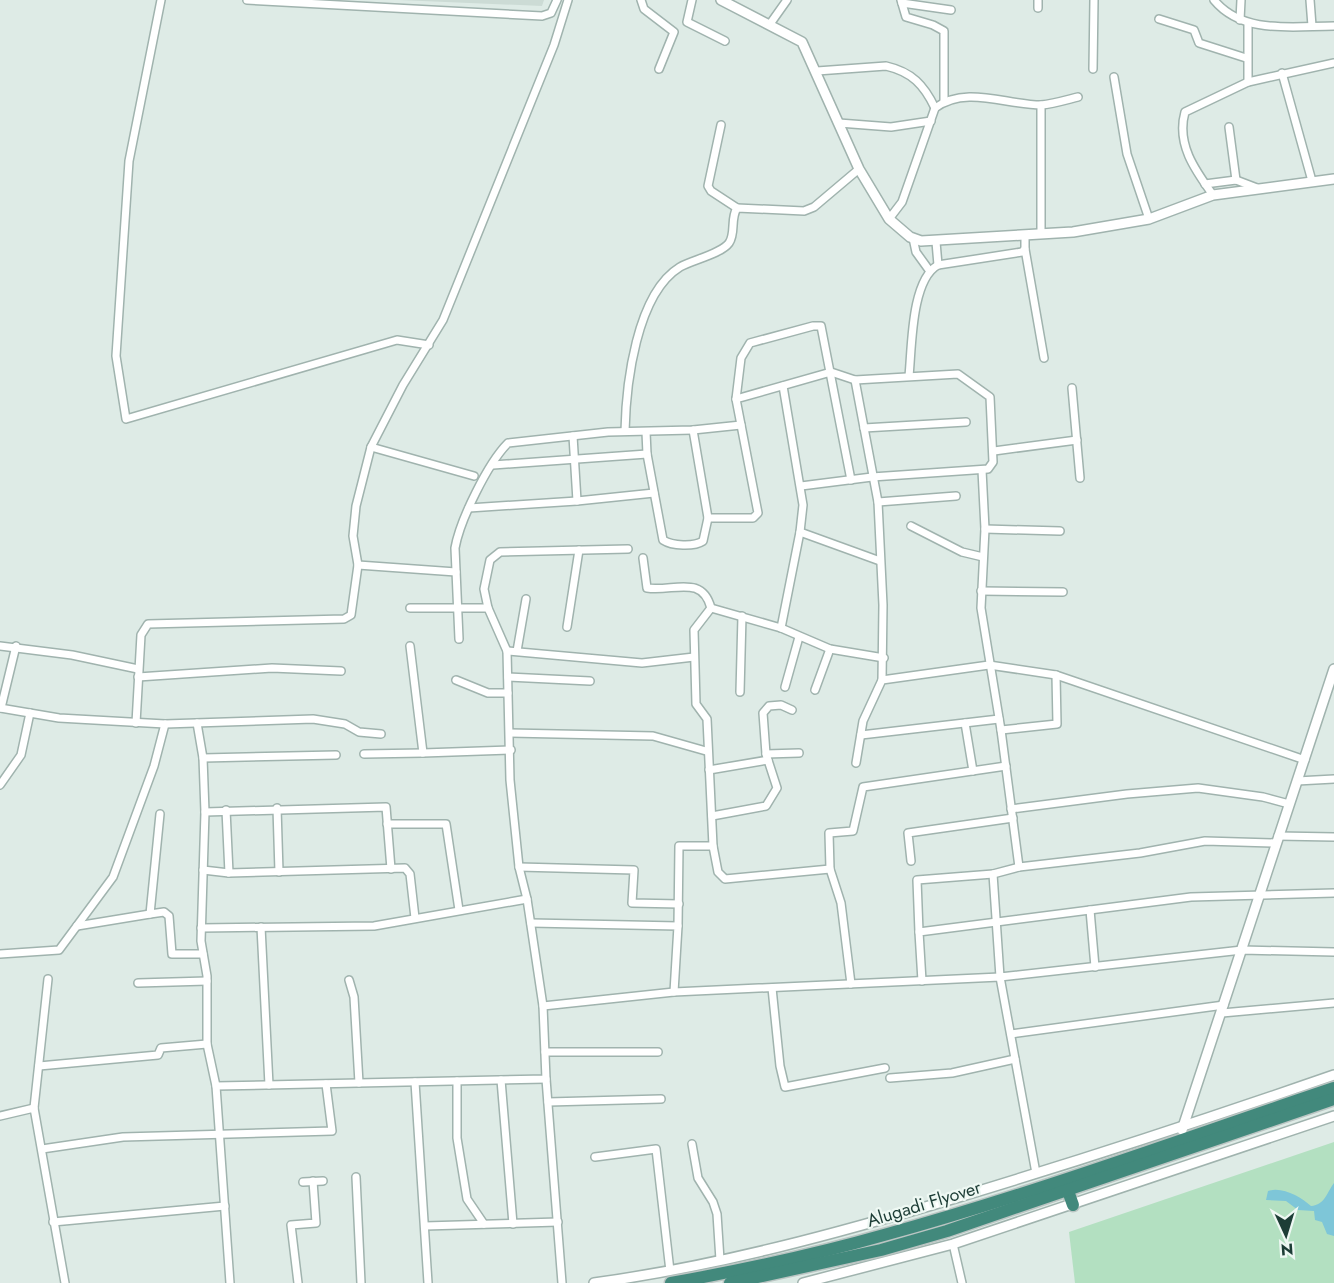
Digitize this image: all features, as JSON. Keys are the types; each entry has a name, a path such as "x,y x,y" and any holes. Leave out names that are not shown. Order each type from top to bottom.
{"highway":[{"name":"Alugadi Flyover","path":"671,1277 799,1257 884,1235 1168,1143 1182,1133 1334,1088"},
{"name":"Alugadi Flyover","path":"730,1283 881,1250 1024,1206 1334,1099"},
{"path":"1068,1191 1073,1205"}],"street":[{"path":"161,0 129,161 116,356 126,420 397,340 429,345"},
{"path":"247,0 542,16 551,13 557,0"},
{"path":"136,723 141,635 148,624 349,618 358,565 353,536 356,506 371,447 403,385 443,320 554,45 568,0"},
{"path":"641,0 648,12 670,26 674,32 659,69"},
{"path":"692,0 687,22 725,41"},
{"path":"721,0 802,42 817,71 859,169 889,219 913,238 936,242 1025,236 1149,219 1213,195 1334,179"},
{"path":"770,24 787,0"},
{"path":"1093,69 1094,0"},
{"path":"1214,0 1224,11 1248,23 1334,26"},
{"path":"1240,20 1241,0"},
{"path":"1310,0 1312,26"},
{"path":"944,101 944,31 933,25 906,17 902,2 951,10"},
{"path":"1159,19 1194,30 1199,43 1246,58"},
{"path":"1248,23 1246,58 1248,82"},
{"path":"1213,195 1189,161 1186,150 1185,112 1248,82 1334,63"},
{"path":"817,71 886,66 897,68 923,86 935,108"},
{"path":"1282,73 1312,182"},
{"path":"1114,77 1127,154 1149,219"},
{"path":"889,219 902,202 935,108 944,101 975,97 1041,105 1078,97"},
{"path":"1041,105 1041,234"},
{"path":"839,123 891,127 931,121"},
{"path":"721,125 708,186 711,191 737,208 804,211 814,207 859,169"},
{"path":"1229,127 1236,180"},
{"path":"1205,184 1236,180 1257,188"},
{"path":"625,431 629,366 641,326 655,298 679,268 725,247 730,242 737,208"},
{"path":"1025,236 1025,249 1044,358"},
{"path":"913,238 916,252 930,270"},
{"path":"936,242 938,265"},
{"path":"909,376 915,312 924,279 930,270 938,265 1015,254 1025,249"},
{"path":"708,518 753,518 758,513 736,399 741,358 750,343 819,325 823,329 851,480"},
{"path":"736,399 831,372 855,380 958,374 988,393 991,402 994,451 991,467 982,470 872,477 801,486"},
{"path":"855,380 878,502 884,658 882,680 867,708 856,763"},
{"path":"781,628 800,532 803,505 783,386"},
{"path":"1072,388 1080,478"},
{"path":"864,428 966,422"},
{"path":"459,639 457,534 493,465 508,443 625,431 693,430 741,425"},
{"path":"646,432 647,454 665,543 700,544 705,536 708,518 693,430"},
{"path":"573,436 577,501"},
{"path":"994,451 1077,440"},
{"path":"371,447 474,476"},
{"path":"493,465 647,454"},
{"path":"982,470 985,529 981,608 1001,730 1019,867"},
{"path":"469,508 654,493"},
{"path":"878,502 956,496"},
{"path":"910,526 962,552 983,557"},
{"path":"985,529 1060,531"},
{"path":"800,532 880,561"},
{"path":"562,1283 546,1079 543,1006 531,923 519,867 510,780 507,651 488,608 484,589 488,565 493,556 500,552 628,549"},
{"path":"567,627 579,550"},
{"path":"643,558 647,588 696,588 705,593 711,608"},
{"path":"358,565 456,572"},
{"path":"981,591 1063,592"},
{"path":"517,651 526,599"},
{"path":"410,608 488,608"},
{"path":"711,608 781,628 830,649 884,658"},
{"path":"711,608 694,630 694,657 696,704 706,716 706,751 713,846 718,872 725,879 830,869"},
{"path":"740,692 742,616"},
{"path":"785,687 799,637"},
{"path":"0,646 16,646 138,673 272,668 341,671"},
{"path":"16,646 1,708 59,718 136,723 313,720 345,724 359,732 381,734"},
{"path":"410,646 423,753"},
{"path":"815,690 830,649"},
{"path":"507,651 642,663 694,657"},
{"path":"882,680 989,665 1056,675 1305,760"},
{"path":"1182,1133 1334,669"},
{"path":"1001,730 1057,724 1056,675"},
{"path":"508,677 590,681"},
{"path":"456,680 488,693 508,693"},
{"path":"712,816 766,806 777,788 767,757 763,713 765,709 781,705 792,710"},
{"path":"0,786 21,755 30,713"},
{"path":"861,735 999,719"},
{"path":"197,723 203,758 205,812 201,928 207,981 207,1044 216,1086 230,1283"},
{"path":"965,723 973,771"},
{"path":"0,954 58,950 113,877 154,766 165,724"},
{"path":"510,733 653,736 706,751"},
{"path":"364,754 511,750"},
{"path":"709,770 767,757 799,753"},
{"path":"203,758 336,755"},
{"path":"851,984 841,903 830,869 829,833 854,831 863,787 1006,766"},
{"path":"1297,781 1334,778"},
{"path":"1011,809 1127,794 1198,788 1263,797 1289,804"},
{"path":"205,812 277,808 386,807 391,869"},
{"path":"277,808 279,872"},
{"path":"226,810 229,873"},
{"path":"150,914 160,814"},
{"path":"911,861 908,833 1012,819"},
{"path":"387,824 446,824 459,910"},
{"path":"922,981 917,880 993,874 1019,867 1140,853 1205,841 1334,837"},
{"path":"674,992 679,904 679,846 713,846"},
{"path":"519,867 634,870 632,903 679,904"},
{"path":"203,870 229,873 405,868 408,871 415,918"},
{"path":"993,874 1000,977 1036,1173"},
{"path":"919,932 997,920 1191,897 1334,893"},
{"path":"201,928 374,926 526,899"},
{"path":"1090,910 1095,967"},
{"path":"76,926 164,912 169,916 172,954 203,954"},
{"path":"531,923 678,926"},
{"path":"261,927 269,1085"},
{"path":"543,1006 674,992 1000,977 1242,950 1334,952"},
{"path":"48,979 34,1108 65,1283"},
{"path":"349,980 354,997 359,1083"},
{"path":"138,983 207,981"},
{"path":"772,988 780,1066 785,1087 885,1068"},
{"path":"1011,1034 1223,1009 1334,1003"},
{"path":"39,1066 158,1055 161,1048 207,1044"},
{"path":"545,1052 658,1052"},
{"path":"890,1078 952,1073 1015,1059"},
{"path":"594,1283 671,1277 720,1260 843,1232 1036,1173 1182,1133 1334,1075"},
{"path":"216,1086 546,1079"},
{"path":"501,1080 513,1224"},
{"path":"456,1081 457,1138 467,1199 484,1224"},
{"path":"415,1082 429,1283"},
{"path":"42,1149 123,1137 332,1131 326,1084"},
{"path":"548,1102 661,1099"},
{"path":"0,1116 34,1108"},
{"path":"803,1283 953,1244 1334,1116"},
{"path":"692,1144 698,1178 713,1202 717,1214 720,1260"},
{"path":"596,1157 656,1149 671,1277"},
{"path":"356,1177 362,1283"},
{"path":"298,1283 291,1225 316,1223 313,1181"},
{"path":"303,1182 322,1181"},
{"path":"53,1222 225,1206"},
{"path":"425,1226 558,1222"},
{"path":"953,1244 962,1283"}],"shaded area":[{"path":"399,0 544,0 542,6"}],"green space":[{"path":"1334,1142 1334,1283 1075,1283 1069,1232"}],"water":[{"path":"1334,1183 1334,1236 1327,1234 1322,1222 1315,1220 1314,1211 1298,1210 1286,1201 1266,1200 1268,1191 1279,1190 1297,1196 1311,1206 1316,1205 1323,1201"}]}
